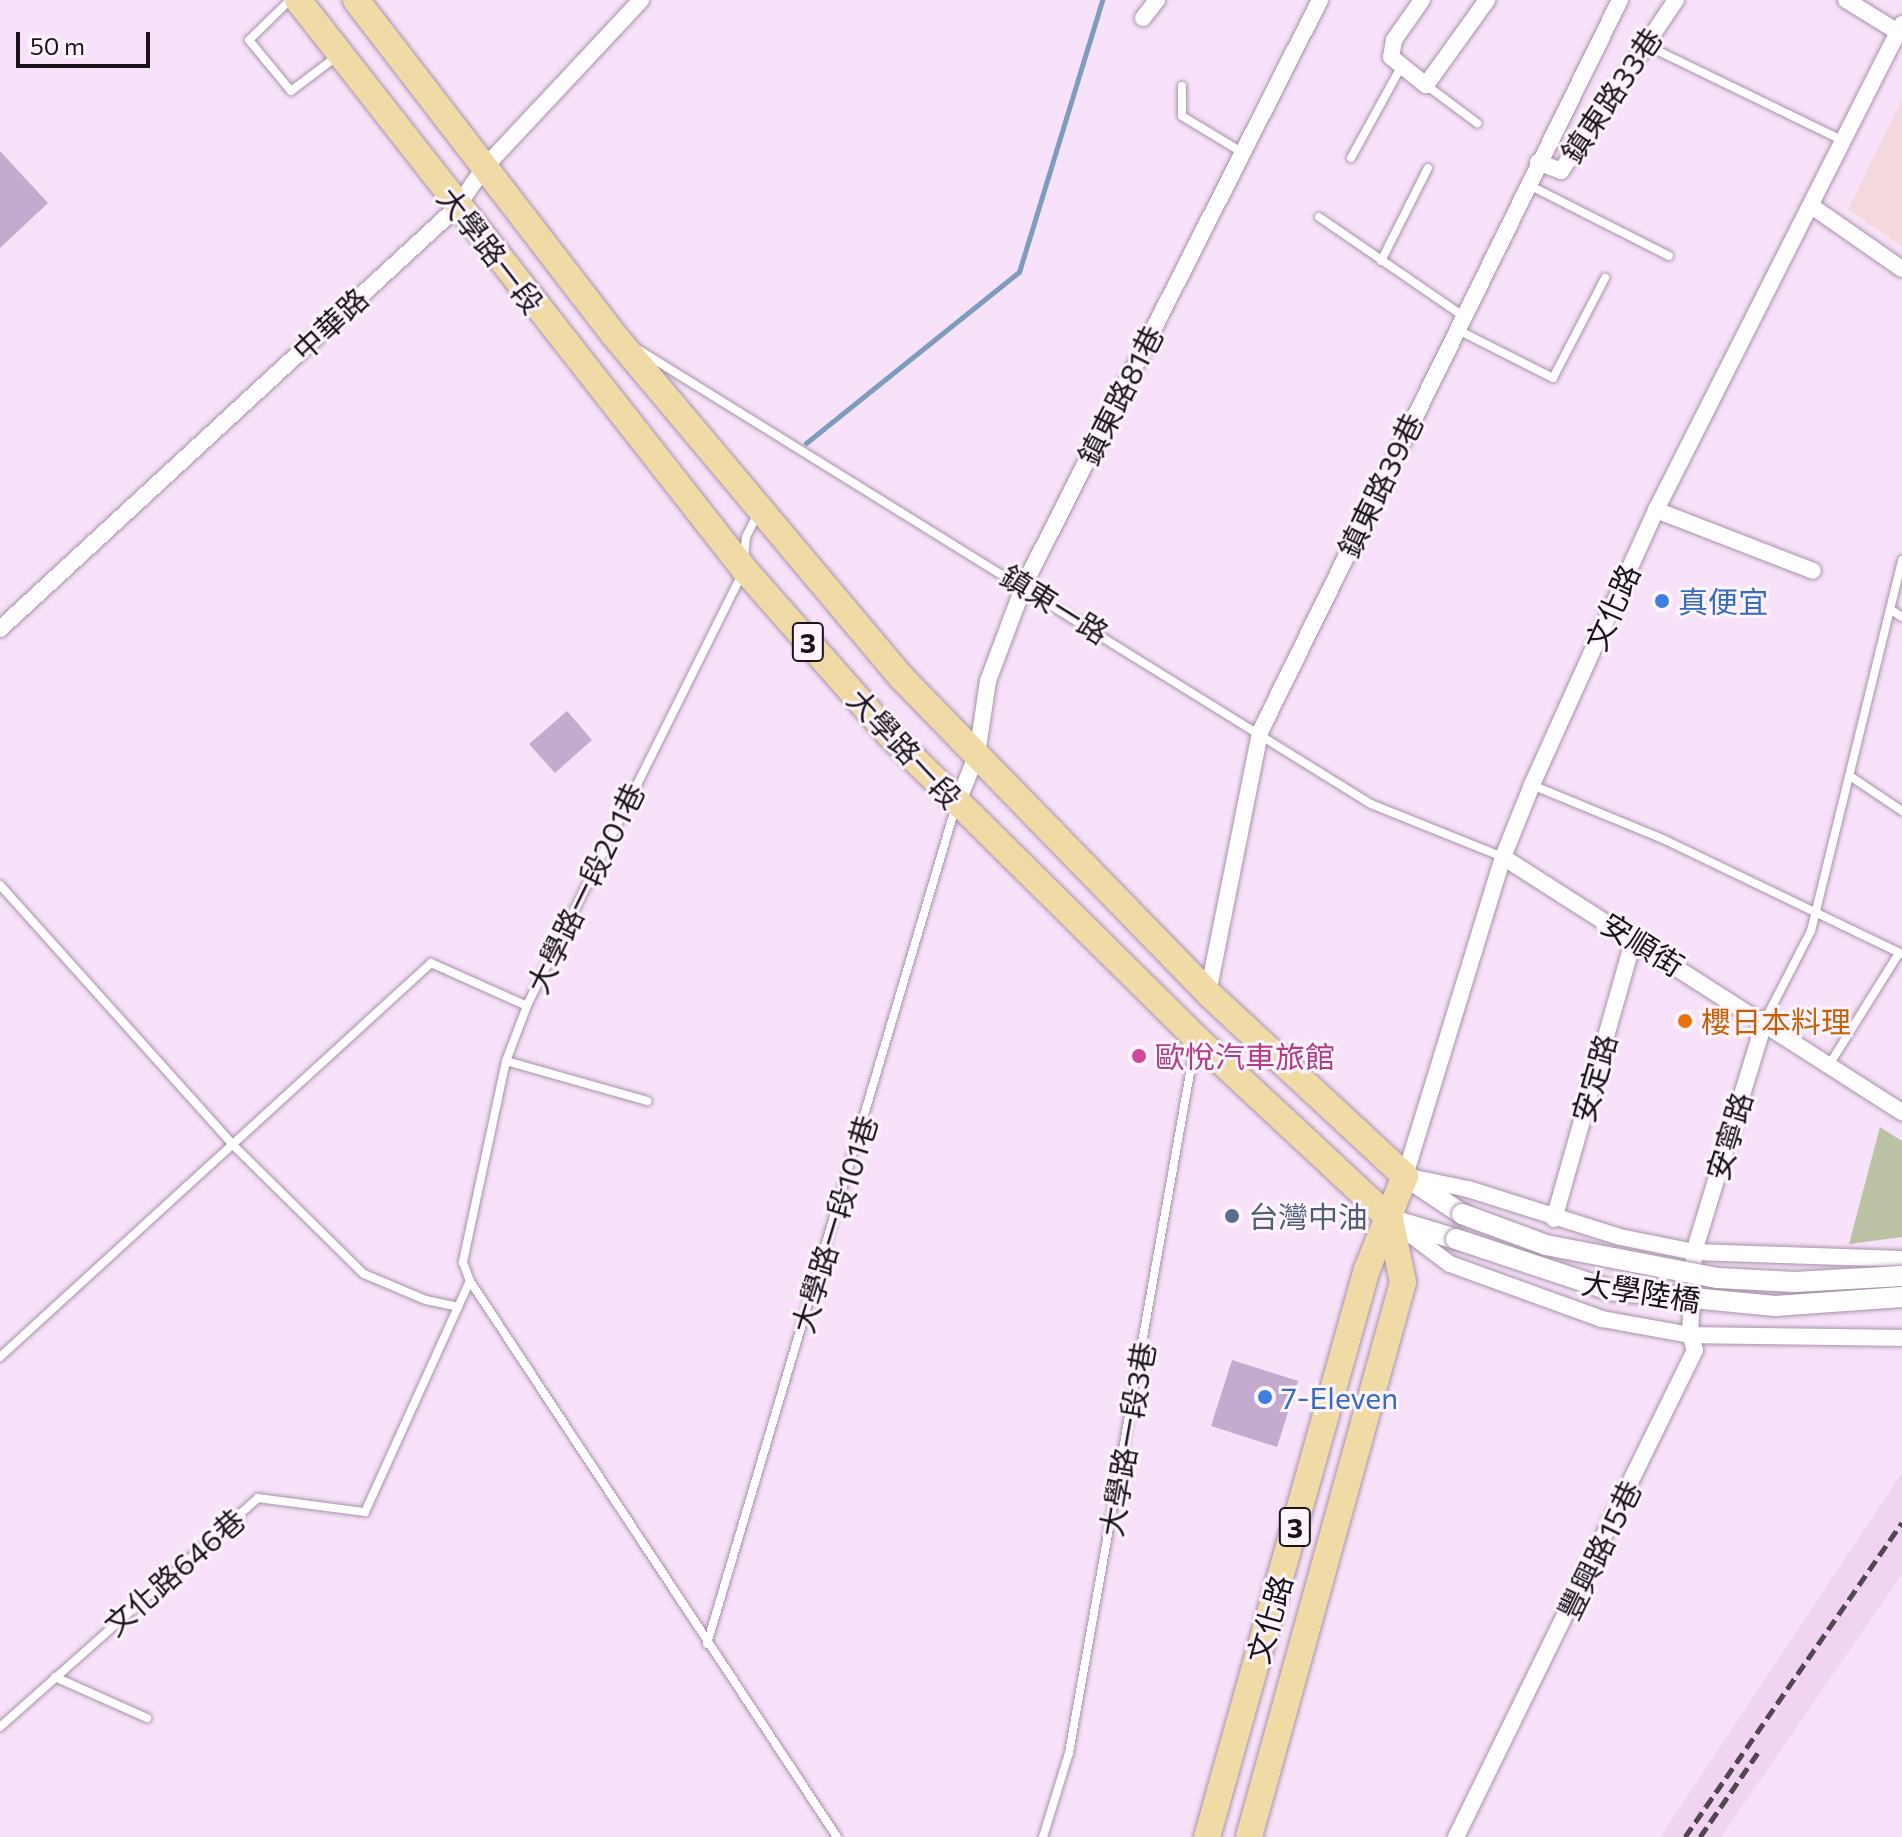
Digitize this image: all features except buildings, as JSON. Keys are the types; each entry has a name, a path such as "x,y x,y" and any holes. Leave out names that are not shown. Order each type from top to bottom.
{"main road":[{"name":"大學路一段","path":"298,0 456,208 744,569 957,804 1196,1038 1390,1219"},
{"name":"大學路一段","path":"356,0 614,335 759,512 902,678 1208,993 1405,1176"},
{"name":"文化路","path":"1207,1837 1367,1269 1405,1176"},
{"name":"文化路","path":"1249,1837 1403,1282 1390,1219"}],"street":[{"name":"中華路","path":"0,629 456,208 484,168 641,0"},
{"path":"1143,18 1157,0"},
{"name":"鎮東路81巷","path":"957,804 977,754 988,681 1024,585 1320,0"},
{"path":"1422,0 1394,40 1391,57 1400,69 1426,85 1487,0"},
{"name":"鎮東路39巷","path":"1208,993 1260,732 1620,0"},
{"name":"鎮東路33巷","path":"1538,162 1561,171 1676,0"},
{"path":"1846,0 1900,28"},
{"name":"文化路","path":"1405,1176 1503,857 1532,785 1656,510 1813,207 1900,28"},
{"path":"1813,207 1902,269"},
{"path":"1656,510 1813,571"},
{"name":"安順街","path":"1503,857 1765,1020 1902,1112"},
{"name":"安定路","path":"1554,1219 1634,938"},
{"name":"安寧路","path":"1694,1252 1765,1020"},
{"path":"1405,1176 1468,1189 1554,1219 1694,1252 1902,1259"},
{"name":"大學陸橋","path":"1405,1176 1462,1214 1546,1245 1718,1278 1795,1282 1902,1276"},
{"path":"1390,1219 1450,1264 1530,1296 1602,1319 1690,1335 1902,1338"},
{"name":"大學陸橋","path":"1390,1219 1456,1239 1538,1271 1609,1290 1775,1306 1902,1297"},
{"name":"豐興路15巷","path":"1456,1837 1695,1350 1690,1335 1694,1252"}],"lane":[{"path":"290,0 249,40 291,91 339,54"},
{"path":"1646,45 1845,142"},
{"path":"1351,158 1400,69"},
{"path":"1426,85 1477,123"},
{"path":"1182,86 1182,116 1243,153"},
{"path":"1381,261 1428,168"},
{"path":"1527,184 1669,256"},
{"path":"1319,217 1459,322 1553,378 1605,278"},
{"name":"鎮東一路","path":"614,335 1024,585 1371,804 1503,857"},
{"name":"大學路一段201巷","path":"470,1281 463,1262 506,1061 527,1006 744,569 746,537 759,512"},
{"path":"1765,1020 1811,931 1902,560"},
{"path":"1890,609 1902,617"},
{"path":"1850,776 1902,811"},
{"path":"1532,785 1663,839 1900,953 1829,1065"},
{"name":"大學路一段101巷","path":"707,1644 957,804"},
{"path":"0,885 234,1146 364,1274 426,1300 458,1307"},
{"path":"0,1357 431,963 527,1006"},
{"name":"大學路一段3巷","path":"1043,1837 1069,1753 1183,1133 1196,1038"},
{"path":"506,1061 647,1101"},
{"path":"470,1281 837,1837"},
{"name":"文化路646巷","path":"0,1727 258,1498 365,1512 470,1281"},
{"path":"55,1677 147,1718"}],"shaded area":[{"path":"1902,99 1902,246 1848,210"},
{"path":"1902,1473 1902,1574 1721,1837 1660,1837"}],"green space":[{"path":"1880,1127 1902,1141 1902,1237 1849,1244"}],"waterway":[{"path":"806,443 1019,272 1102,0"}],"railway":[{"path":"1685,1837 1902,1523"},
{"path":"1700,1837 1759,1751"}],"place":[{"name":"真便宜","path":"1662,601"},
{"name":"櫻日本料理","path":"1685,1021"},
{"name":"歐悅汽車旅館","path":"1139,1056"},
{"name":"台灣中油","path":"1232,1216"},
{"name":"7-Eleven","path":"1265,1397"}]}
